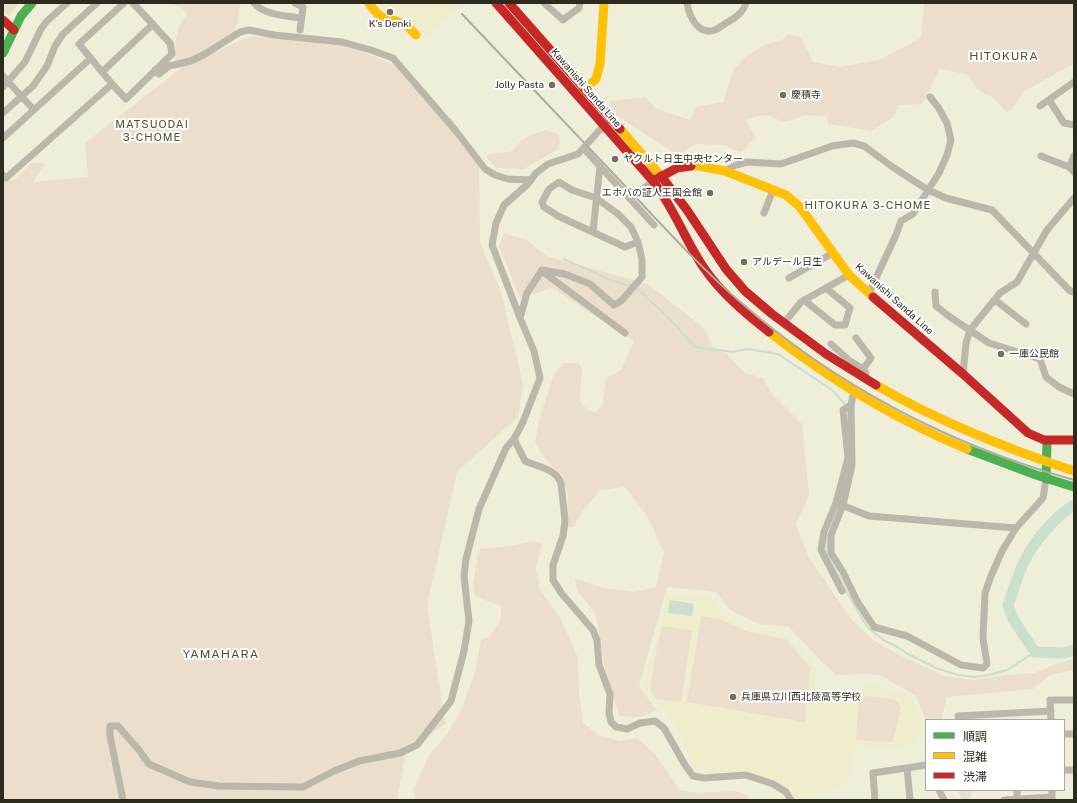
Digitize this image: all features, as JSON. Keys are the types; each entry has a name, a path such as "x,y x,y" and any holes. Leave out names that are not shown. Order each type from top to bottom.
{"street":[{"path":"3,53 22,16 32,3"},
{"path":"34,110 5,82 25,62 41,29 47,21 67,3"},
{"path":"3,113 33,86 47,66 55,46 63,34 97,3"},
{"path":"124,3 79,44 126,99 172,54 170,43 133,3"},
{"path":"254,3 257,7 274,14 301,18"},
{"path":"296,3 303,7 300,30"},
{"path":"369,3 379,17 408,27 416,36"},
{"name":"Kawanishi Sanda Line","path":"496,3 581,92"},
{"name":"Kawanishi Sanda Line","path":"510,3 581,92 657,179 678,168 690,165 702,166 725,171 786,195 800,207 849,275 963,374 1028,433 1037,438 1048,441 1074,440"},
{"path":"544,3 563,20 578,4"},
{"path":"581,92 596,80 600,64 604,3"},
{"path":"687,3 688,11 693,22 699,28 709,31 715,30 736,17 746,3"},
{"path":"3,20 14,30"},
{"path":"102,72 153,24"},
{"path":"156,70 159,74 169,66 191,61 206,54 240,32 249,30 274,35 342,42 370,50 393,58 456,131 485,169 495,176 508,179 531,180"},
{"path":"3,138 91,58"},
{"path":"1040,106 1074,82"},
{"path":"3,175 6,178 112,84"},
{"path":"869,293 901,221 913,214 939,173 947,155 951,140 947,123 938,107 930,97"},
{"path":"1049,100 1064,123 1074,125"},
{"path":"123,800 110,736 110,726 118,726 149,764 190,782 219,786 303,787 359,760 400,753 417,745 451,701 464,651 469,621 464,576 466,559 479,509 506,448 514,439 523,422 540,378 534,351 492,245 496,223 504,205 531,180 536,173 548,164 578,154 607,122"},
{"path":"725,171 736,165 747,162 781,164 832,146 852,143 864,146 928,190 946,198 992,210 1070,291 1074,292"},
{"path":"584,148 654,224"},
{"path":"1041,156 1072,170 1074,156"},
{"path":"593,232 600,166"},
{"path":"630,199 657,179"},
{"path":"657,179 696,223 716,255 739,284 756,301 810,343 863,378 911,405 960,429 1006,448 1074,471"},
{"path":"657,179 698,261 708,275 725,294 785,344 854,391 910,423 948,442 990,459 1046,479 1074,487"},
{"path":"542,270 565,274 590,284 614,306 621,301 642,277 642,259 638,242 631,227 618,214 596,198 572,190 559,182 549,189 542,202 544,207 558,216 624,247 638,242"},
{"path":"764,212 772,190"},
{"path":"963,374 966,343 970,330 1000,293 1017,282 1047,230 1074,198"},
{"path":"682,229 687,222 692,221 696,223"},
{"path":"789,278 833,253"},
{"path":"520,318 527,293 542,270"},
{"path":"542,270 626,333"},
{"path":"784,323 800,302 849,275"},
{"path":"804,300 835,325 845,325 850,308 826,288"},
{"path":"936,292 936,306 989,343 1040,358 1046,377 1059,387 1074,394"},
{"path":"995,300 1026,324"},
{"path":"856,338 871,358 863,368"},
{"path":"831,344 850,361 863,368 866,373 854,391 851,405 852,466 831,535 831,553 843,572 857,601 874,627 907,636 961,665 983,668 987,664 983,638 985,593 996,562 1016,528 1043,498 1046,479 1048,441"},
{"path":"514,439 525,461 551,471 559,477 565,522 563,536 553,565 553,580 562,594 593,630 597,640 599,665 610,694 609,713 611,722 616,727 627,729 640,723 655,721 664,728 693,776 704,778 746,775 773,784 786,792 791,800"},
{"path":"840,504 869,516 1016,528"},
{"path":"840,504 824,532 821,550 842,592"},
{"path":"1051,719 1050,700 1074,700"},
{"path":"958,716 978,717 1051,711"},
{"path":"875,800 873,773 925,765"},
{"path":"907,768 910,800"},
{"path":"940,791 944,800"},
{"path":"1004,800 1052,796"}],"shaded area":[{"path":"3,3 19,3 9,16 3,12"},
{"path":"167,3 242,3 239,9 239,22 235,28 235,40 195,61 249,37 337,39 400,68 479,159 480,242 501,292 523,384 518,417 457,472 427,605 445,724 406,751 397,800 3,800 3,179 13,181 32,162 45,164 33,182 88,177 85,143 180,69 173,54 179,26 187,14 181,7"},
{"path":"375,3 458,3 460,6 424,38 402,13 396,18 389,18"},
{"path":"924,3 1074,3 1074,63 1023,92 1011,111 1006,112 993,97 977,89 970,77 966,74 940,69 921,104 898,105 894,117 871,131 829,124 826,116 805,115 783,122 770,116 761,115 745,120 756,137 742,152 725,145 695,144 678,155 611,112 610,101 646,97 655,108 690,120 696,107 723,102 734,69 745,57 764,45 782,40 788,34 801,37 813,62 840,67 879,60 921,38"},
{"path":"546,130 558,134 560,141 558,149 524,169 496,168 486,157 490,154 510,152 521,141 533,134"},
{"path":"504,233 526,240 549,257 648,284 705,329 712,346 728,355 745,373 763,378 771,393 802,424 809,495 796,525 809,558 852,620 873,640 897,654 944,676 973,680 1006,675 1034,673 1058,663 1074,659 1074,670 1050,675 1033,689 947,697 941,719 926,719 916,696 880,675 837,675 823,663 789,627 759,624 730,610 716,592 667,587 639,686 657,710 640,717 620,716 606,675 596,615 577,590 575,578 603,588 635,592 656,587 664,552 647,516 625,487 600,490 582,512 573,527 567,527 568,495 561,474 547,461 535,442 540,417 554,374 564,363 579,363 582,369 580,402 588,410 596,412 602,407 606,378 621,370 634,341 552,288 520,298 499,246"},
{"path":"534,541 542,544 536,568 540,590 561,619 578,658 579,694 583,723 599,735 620,741 637,738 654,753 680,790 697,793 736,791 750,796 747,800 415,800 414,788 430,754 447,734 461,711 476,669 481,640 490,636 501,619 501,606 474,594 473,586 479,549 511,546"},
{"name":"兵庫県立川西北陵高等学校","path":"669,594 712,599 723,616 756,631 784,632 818,670 813,698 850,703 859,689 871,685 912,697 925,729 908,746 856,745 846,784 806,800 793,800 750,774 702,777 694,771 680,732 670,715 642,686"},
{"path":"670,600 694,604 692,616 668,613"},
{"path":"701,616 720,619 749,632 786,639 810,667 805,722 687,702"},
{"path":"663,626 692,631 681,702 657,699 650,690 658,641"},
{"path":"865,696 891,699 898,702 901,708 893,742 856,740 858,706 861,699"},
{"path":"958,791 972,791 970,799 962,800"}],"waterway":[{"path":"564,259 613,281 631,286"},
{"path":"635,287 667,316 695,347 733,352 748,349 778,354 832,390 846,405"},
{"path":"1074,505 1052,523 1032,548 1021,569 1008,605 1013,619 1035,652 1064,653 1074,650"},
{"path":"828,535 826,552 867,627 885,641 906,653 936,668 958,675 974,677 1007,670 1035,652"}],"railway":[{"path":"462,14 667,231 723,287 775,331 854,385 896,409 983,449 1028,466 1074,480"}],"traffic: fast":[{"path":"3,53 21,16 32,3"},
{"path":"1046,479 1047,441"},
{"path":"967,449 1036,475 1074,487"}],"traffic: slow":[{"path":"369,3 382,17 407,26 416,35"},
{"path":"579,94 596,79 600,64 604,3"},
{"path":"620,129 661,176"},
{"path":"691,166 694,165 725,171 786,195 800,207 849,275 873,297"},
{"path":"769,332 815,366 889,412 941,438 967,449"},
{"path":"876,385 924,411 973,433 1074,471"}],"traffic: jam":[{"path":"496,3 653,181 677,168 691,166"},
{"path":"509,3 620,129"},
{"path":"3,20 14,30"},
{"path":"661,176 687,210 726,269 745,291 772,314 826,354 876,385"},
{"path":"653,181 667,202 704,268 718,286 734,302 769,332"},
{"path":"873,297 963,374 1028,433 1044,440 1074,440"}],"place":[{"name":"K's Denki","path":"390,12"},
{"name":"Jolly Pasta","path":"552,85"},
{"name":"慶積寺","path":"783,95"},
{"name":"ヤクルト日生中央センター","path":"615,159"},
{"name":"エホバの証人王国会館","path":"710,193"},
{"name":"アルデール日生","path":"744,262"},
{"name":"一庫公民館","path":"1001,354"},
{"name":"兵庫県立川西北陵高等学校","path":"733,697"}],"district":[{"name":"HITOKURA","path":"1004,56"},
{"name":"MATSUODAI 3-CHOME","path":"152,131"},
{"name":"HITOKURA 3-CHOME","path":"868,206"},
{"name":"YAMAHARA","path":"221,654"}]}
